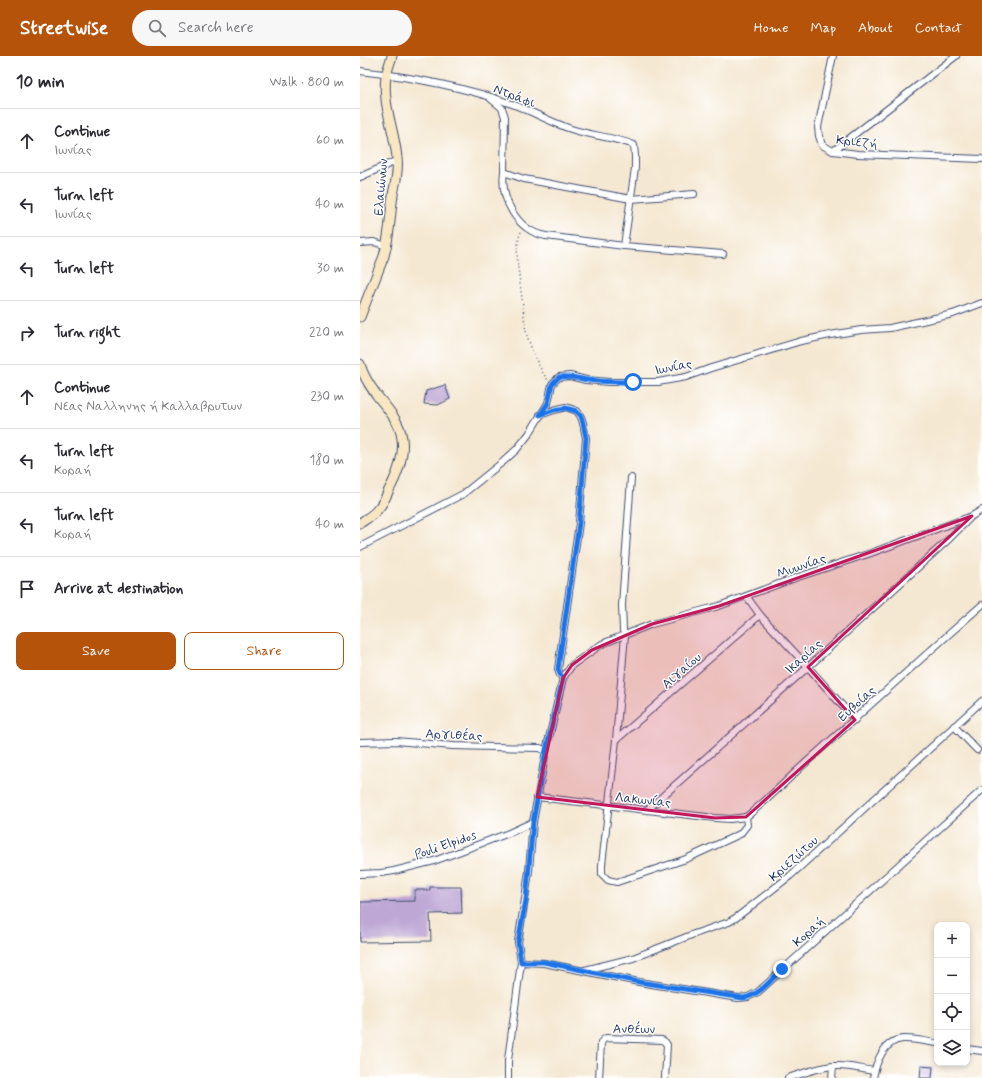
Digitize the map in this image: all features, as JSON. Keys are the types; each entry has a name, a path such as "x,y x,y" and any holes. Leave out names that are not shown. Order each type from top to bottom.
{"main road":[{"name":"Ελαιώνων","path":"360,317 384,256 390,230 398,160 387,100 386,85 386,74 392,56"},
{"path":"360,364 363,381 374,392 397,422 402,434 403,448 397,474 380,507 374,514 360,523"}],"street":[{"name":"Κριεζή","path":"833,56 818,127 822,145 833,151 858,154 982,159"},
{"path":"833,151 956,56"},
{"name":"Ντράφι","path":"360,71 419,79 486,95 512,104 573,130 623,140 634,145 636,156 631,199"},
{"path":"486,95 499,106 505,115 506,126 503,184 507,202 525,227 534,233 546,236 624,246 723,254"},
{"path":"360,177 398,160"},
{"path":"504,172 524,179 631,199 694,194"},
{"path":"624,246 631,199"},
{"path":"360,244 374,242 386,246"},
{"name":"Ιωνίας","path":"552,384 559,377 570,376 586,380 609,382 658,382 686,377 801,340 861,330 890,328 953,314 982,303"},
{"path":"360,547 463,494 504,461 518,449 529,434 548,403 552,384"},
{"path":"508,1078 508,1060 521,962 518,942 528,878 533,822 537,797 546,750 563,678 558,669 579,523 586,438 581,416 576,411 566,408 540,415"},
{"path":"631,478 622,605 623,631 625,634 602,874 608,880 617,882 686,859 740,834 747,825 746,817"},
{"name":"Μυωνίας","path":"563,678 572,665 592,650 625,634 652,624 747,597 795,578 871,553 972,516 982,510"},
{"name":"Ικαρίας","path":"647,810 808,667 949,539 972,516"},
{"path":"747,597 760,615 855,720"},
{"name":"Ευβοίας","path":"746,817 941,641 982,606"},
{"name":"Αιγαίου","path":"616,740 760,615"},
{"name":"Κριεζώτου","path":"582,970 633,958 729,922 738,917 790,876 982,701"},
{"path":"954,726 977,750"},
{"name":"Αργιθέας","path":"360,742 396,741 453,746 540,748 546,750"},
{"name":"Κοραή","path":"521,962 544,962 639,982 738,998 748,998 758,992 982,790"},
{"name":"Λακωνίας","path":"537,797 715,818 730,819 746,817"},
{"name":"Pouli Elpidos","path":"360,874 394,871 434,861 509,833 533,822"},
{"name":"Ανθέων","path":"599,1078 602,1043 606,1038 662,1040 665,1042 667,1045 665,1078"},
{"path":"873,1078 874,1071 884,1049 889,1044 903,1038 934,1043"},
{"path":"970,1049 982,1051"},
{"path":"788,1078 833,1066 847,1066 874,1071"},
{"path":"832,1078 833,1066"}],"path":[{"path":"525,227 520,235 518,252 526,328 530,343 542,371 552,384"}],"highlighted area":[{"path":"972,516 808,667 855,720 746,817 715,818 537,797 563,678 572,665 592,650 652,624 719,606"}],"building":[{"path":"445,385 450,399 438,405 424,404 426,391"},
{"path":"430,887 461,887 462,913 430,914 431,941 360,942 360,902 415,901 415,890 430,890"},
{"path":"921,1066 933,1067 932,1078 920,1078"}],"route":[{"path":"633,382 586,380 570,376 559,377 552,384 548,403 540,415 566,408 576,411 581,416 586,438 579,523 558,669 563,678 546,750 533,822 526,900 518,942 521,962 544,962 612,977 738,998 748,998 758,992 782,969"}]}
